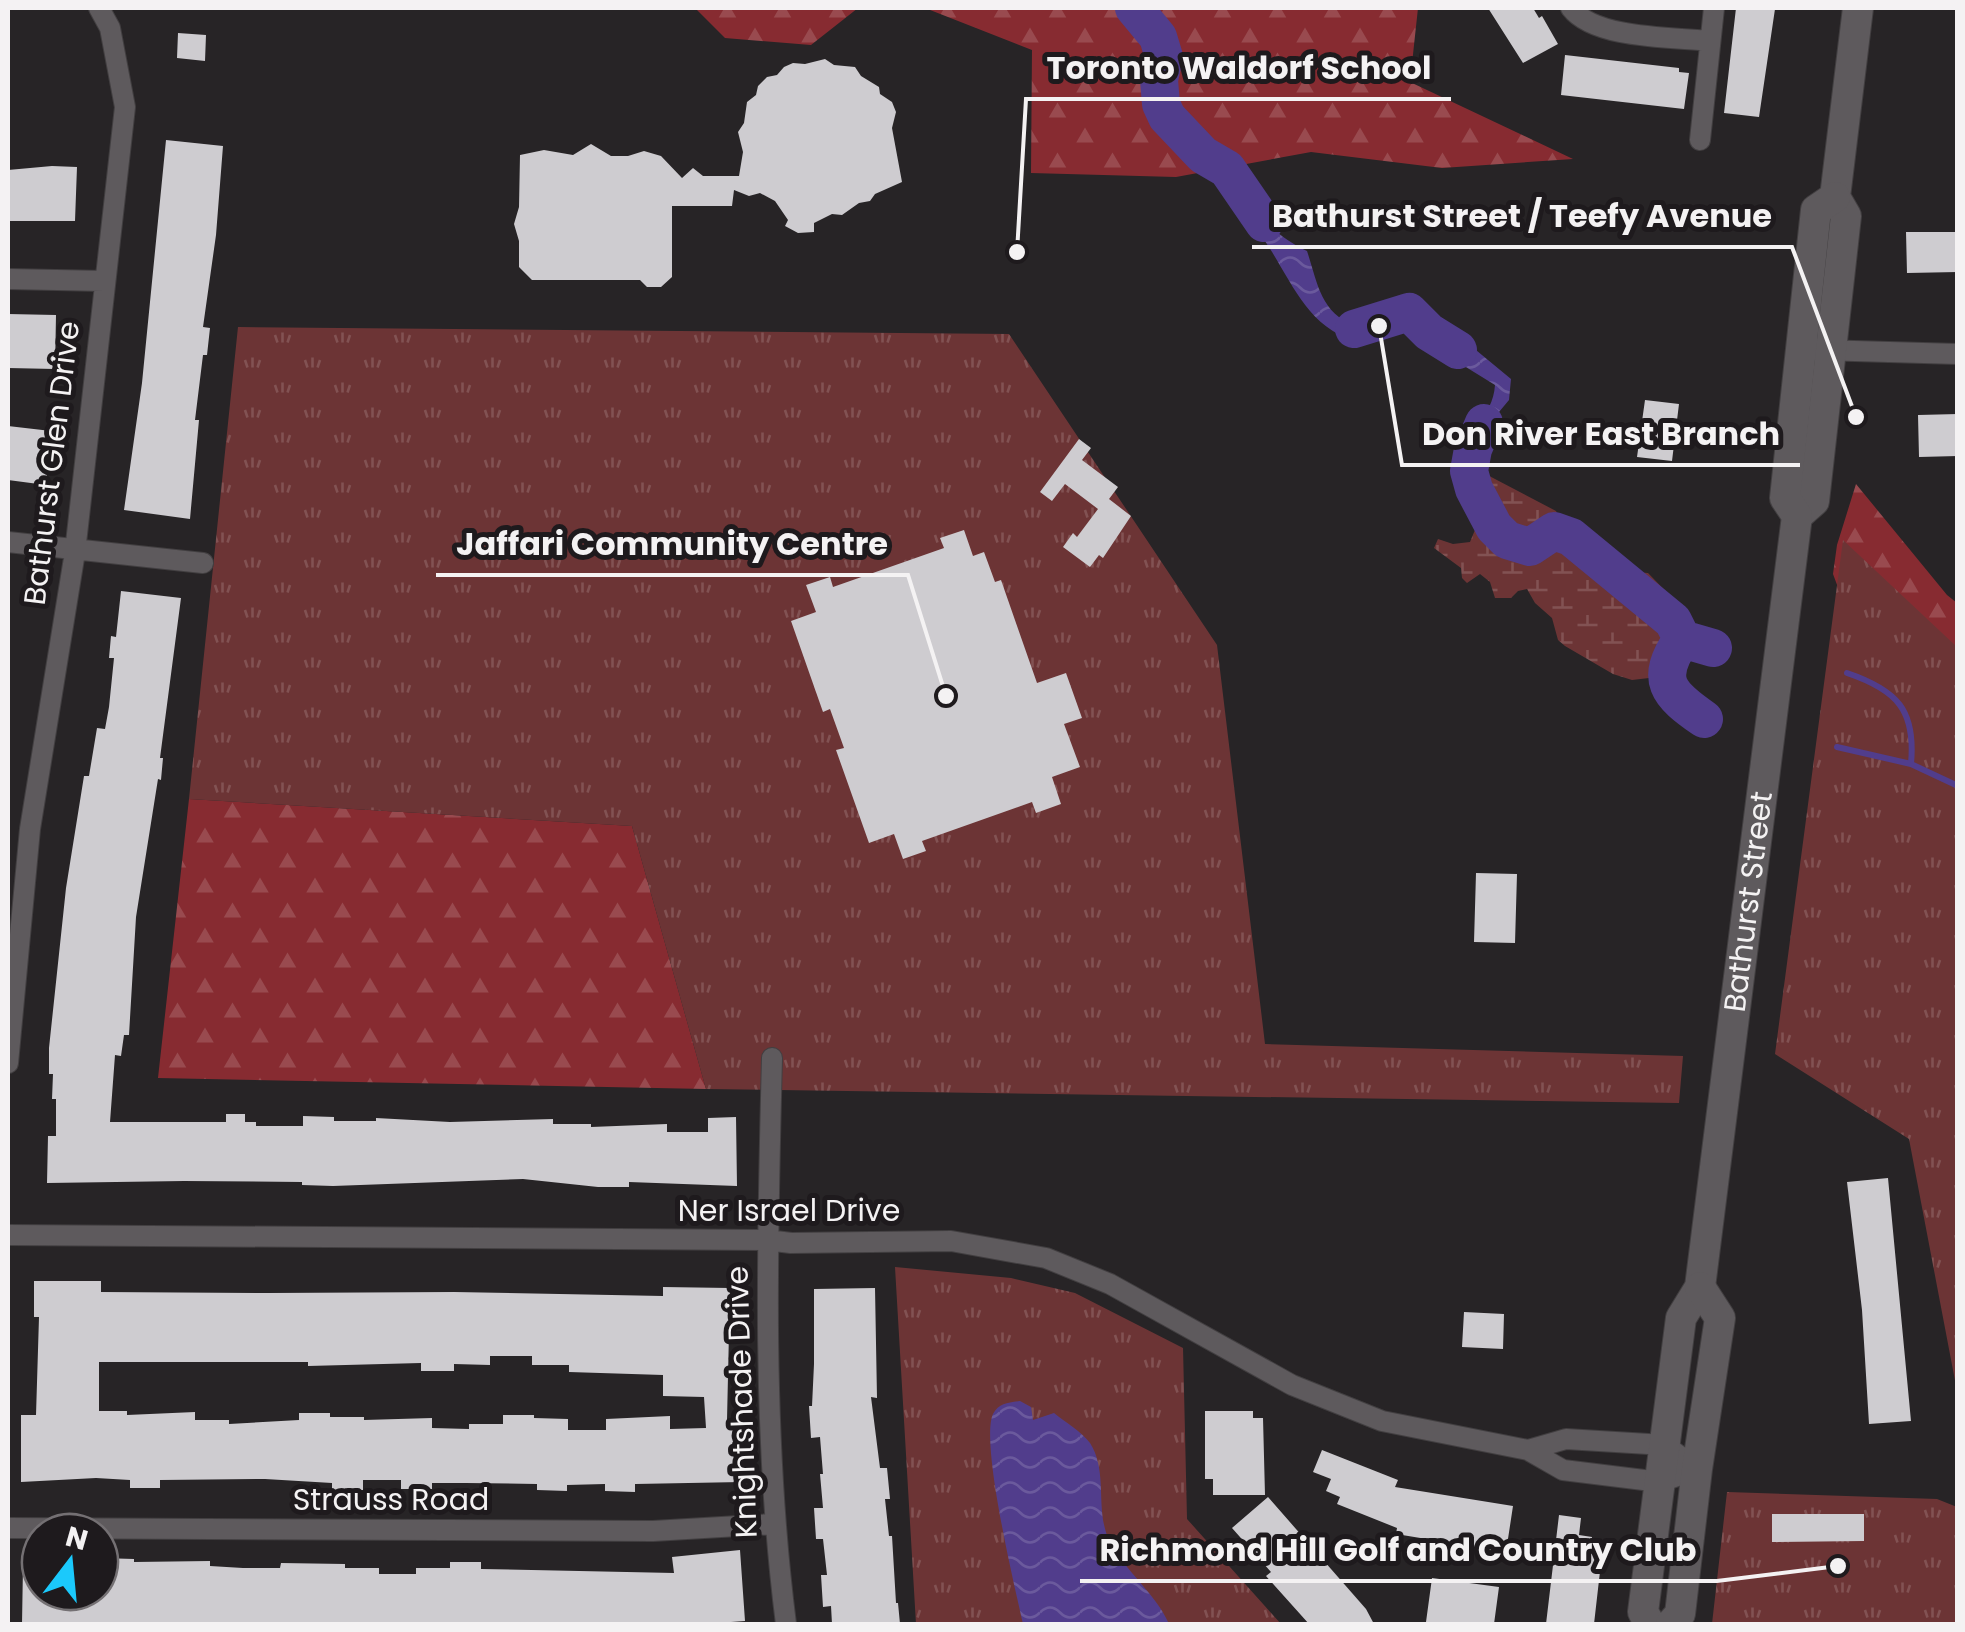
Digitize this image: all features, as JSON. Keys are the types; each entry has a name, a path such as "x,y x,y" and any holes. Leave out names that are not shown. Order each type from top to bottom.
{"main road":[{"name":"Bathurst Street","path":"1797,516 1814,501 1846,216 1835,197 1858,8"},
{"name":"Bathurst Street","path":"1650,1624 1643,1612 1681,1318 1700,1287 1797,516 1785,498 1816,210 1835,197"},
{"name":"Bathurst Street","path":"1671,1624 1680,1614 1720,1318 1700,1287"}],"street":[{"name":"Bathurst Glen Drive","path":"8,1063 30,829 75,552 125,108 110,28 99,8"},
{"path":"1570,8 1582,20 1603,29 1710,41"},
{"path":"1700,140 1714,8"},
{"path":"8,279 104,282"},
{"path":"1799,349 1958,354"},
{"path":"8,542 202,564"},
{"path":"8,829 30,829"},
{"name":"Knightshade Drive","path":"772,1058 767,1240 773,1524 786,1624"},
{"name":"Ner Israel Drive","path":"8,1235 790,1243 951,1241 1046,1258 1110,1284 1292,1385 1382,1421 1528,1450 1564,1470 1660,1482 1697,1469"},
{"name":"Ner Israel Drive","path":"1528,1450 1566,1439 1665,1445"},
{"path":"1665,1445 1697,1469"},
{"name":"Strauss Road","path":"8,1528 653,1531 773,1524"}],"green space":[{"path":"695,8 858,8 811,45 725,38"},
{"path":"925,8 1418,8 1410,82 1573,159 1442,168 1311,152 1176,177 1031,173 1032,50"},
{"path":"238,327 1009,334 1217,645 1265,1044 1683,1056 1679,1103 706,1089 632,826 189,799"},
{"path":"1474,468 1556,511 1566,531 1583,544 1617,563 1648,573 1678,604 1686,629 1702,646 1686,651 1677,660 1678,686 1685,701 1681,705 1671,703 1649,678 1632,680 1613,674 1565,646 1558,640 1552,618 1535,603 1527,589 1511,598 1495,598 1490,582 1480,574 1467,583 1461,568 1434,548 1438,539 1453,544 1470,542 1477,525 1485,520 1461,470"},
{"path":"1856,484 1957,603 1957,787 1855,633 1833,574 1837,545"},
{"path":"1843,540 1957,647 1957,1391 1909,1139 1775,1054"},
{"path":"189,799 632,826 706,1089 158,1078"},
{"path":"895,1267 1011,1278 1075,1293 1183,1348 1187,1519 1281,1624 916,1624"},
{"path":"1727,1492 1937,1499 1957,1507 1957,1624 1712,1624"}],"water":[{"path":"1236,183 1246,185 1254,206 1269,224 1307,251 1322,296 1343,320 1355,326 1383,308 1418,321 1430,318 1436,332 1452,341 1465,341 1511,379 1509,400 1489,424 1474,468 1461,470 1463,457 1489,407 1495,385 1401,327 1353,340 1335,333 1297,294 1230,192"},
{"path":"1020,1401 1031,1407 1033,1420 1054,1413 1090,1443 1099,1467 1103,1518 1110,1542 1169,1624 1023,1624 1000,1516 990,1430 998,1408"}],"building":[{"path":"1488,8 1533,8 1558,44 1523,63"},
{"path":"1736,8 1775,9 1759,117 1724,113"},
{"path":"178,33 206,35 205,61 177,58"},
{"path":"1565,55 1679,68 1679,72 1689,73 1684,109 1561,95"},
{"path":"825,59 834,65 855,67 892,102 896,112 892,128 902,182 842,215 832,214 814,223 814,232 798,233 785,226 788,220 775,201 760,193 749,196 734,190 732,206 672,206 672,277 661,287 647,287 640,280 532,280 519,267 519,241 514,224 519,207 520,155 544,150 573,155 591,144 611,156 644,151 661,156 682,178 693,168 703,176 739,176 743,152 738,132 744,123 747,102 756,95 758,86 793,63"},
{"path":"166,140 223,146 203,327 210,328 195,420 199,420 190,519 124,510 142,383"},
{"path":"77,167 75,221 8,221 8,170"},
{"path":"1906,232 1958,232 1958,272 1907,273"},
{"path":"8,314 56,315 55,369 8,368"},
{"path":"1645,400 1679,404 1672,461 1637,457"},
{"path":"1958,414 1958,456 1919,457 1918,415"},
{"path":"8,426 51,431 46,485 8,480"},
{"path":"1079,439 1091,448 1082,460 1118,487 1109,499 1131,516 1103,558 1099,555 1090,567 1063,547 1073,533 1077,537 1098,509 1065,484 1052,501 1040,492"},
{"path":"964,530 973,556 984,552 995,582 1001,580 1037,683 1066,673 1082,718 1064,724 1080,767 1052,777 1061,804 1036,813 1032,802 922,841 926,851 903,859 894,834 869,843 836,750 844,748 830,709 823,712 791,621 816,612 806,585 830,577 833,587 944,548 940,538"},
{"path":"121,591 181,598 160,758 161,780 158,779 136,917 129,1035 124,1035 121,1056 115,1055 110,1122 226,1122 226,1114 245,1114 245,1122 256,1122 256,1126 303,1126 303,1116 334,1117 334,1121 553,1119 553,1124 667,1124 667,1132 708,1132 708,1118 736,1117 737,1186 629,1182 629,1187 598,1187 523,1179 333,1186 302,1182 47,1183 48,1136 56,1136 49,1048 66,888 84,776 89,776 97,728 105,729 114,658 109,658 111,636 116,637"},
{"path":"1476,873 1517,874 1515,943 1474,942"},
{"path":"1888,1178 1911,1421 1869,1424 1862,1310 1847,1182"},
{"path":"34,1281 101,1281 101,1292 663,1296 663,1287 730,1288 727,1420 737,1419 742,1482 635,1484 635,1492 605,1491 605,1484 567,1485 567,1491 537,1490 537,1484 466,1483 432,1483 432,1489 401,1489 401,1480 363,1480 363,1490 332,1490 332,1483 265,1479 160,1480 160,1488 130,1488 130,1480 96,1478 21,1482 21,1415 36,1415 39,1317 34,1317","holes":["490,1356 532,1356 532,1365 569,1365 569,1372 663,1375 663,1396 704,1397 706,1428 670,1429 670,1416 606,1419 606,1430 568,1430 568,1419 534,1415 503,1415 503,1424 469,1424 469,1429 432,1428 432,1418 364,1420 330,1417 330,1413 299,1413 299,1420 229,1424 229,1420 195,1420 195,1412 127,1415 127,1411 99,1411 99,1362 308,1362 308,1366 421,1363 421,1371 454,1371 454,1364 490,1365"]},
{"path":"875,1288 877,1398 871,1397 880,1468 887,1468 890,1499 885,1499 900,1624 832,1624 831,1606 823,1607 821,1575 827,1575 823,1539 816,1539 814,1508 823,1508 823,1474 820,1437 811,1438 809,1406 814,1364 814,1289"},
{"path":"1464,1312 1504,1314 1503,1349 1462,1347"},
{"path":"1205,1411 1253,1411 1253,1418 1263,1418 1265,1495 1213,1495 1213,1479 1205,1479"},
{"path":"1322,1450 1398,1480 1395,1487 1513,1506 1506,1552 1396,1534 1397,1528 1337,1504 1340,1497 1326,1491 1331,1479 1313,1472"},
{"path":"1268,1497 1366,1609 1374,1624 1309,1624 1266,1576 1271,1572 1232,1528"},
{"path":"1772,1514 1864,1514 1864,1541 1772,1542"},
{"path":"1559,1515 1581,1518 1579,1535 1592,1537 1590,1553 1602,1554 1594,1624 1546,1624"},
{"path":"740,1550 745,1621 22,1624 22,1612 120,1612 120,1559 134,1562 210,1561 210,1566 243,1568 280,1568 281,1563 345,1564 345,1568 379,1568 379,1574 416,1574 416,1568 450,1568 450,1562 481,1562 481,1569 674,1573 672,1557"},
{"path":"1432,1578 1499,1587 1494,1624 1426,1622"}],"waterway":[{"path":"1134,8 1158,37 1164,57 1159,80 1161,104 1167,117 1203,155 1227,169 1264,223"},
{"path":"1354,329 1409,312 1429,332 1458,350"},
{"path":"1484,423 1469,471 1494,527 1507,540 1530,547 1554,531 1571,537 1673,621 1682,639 1713,648"},
{"path":"1682,639 1669,665 1669,685 1681,702 1704,719"},
{"path":"1847,673 1879,687 1900,705 1910,729 1911,764"},
{"path":"1837,747 1911,764 1958,786"}],"place":[{"name":"Toronto Waldorf School","path":"1017,252"},
{"name":"Don River East Branch","path":"1379,326"},
{"name":"Bathurst Street / Teefy Avenue","path":"1856,417"},
{"name":"Jaffari Community Centre","path":"946,696"},
{"name":"Richmond Hill Golf and Country Club","path":"1838,1566"}]}
